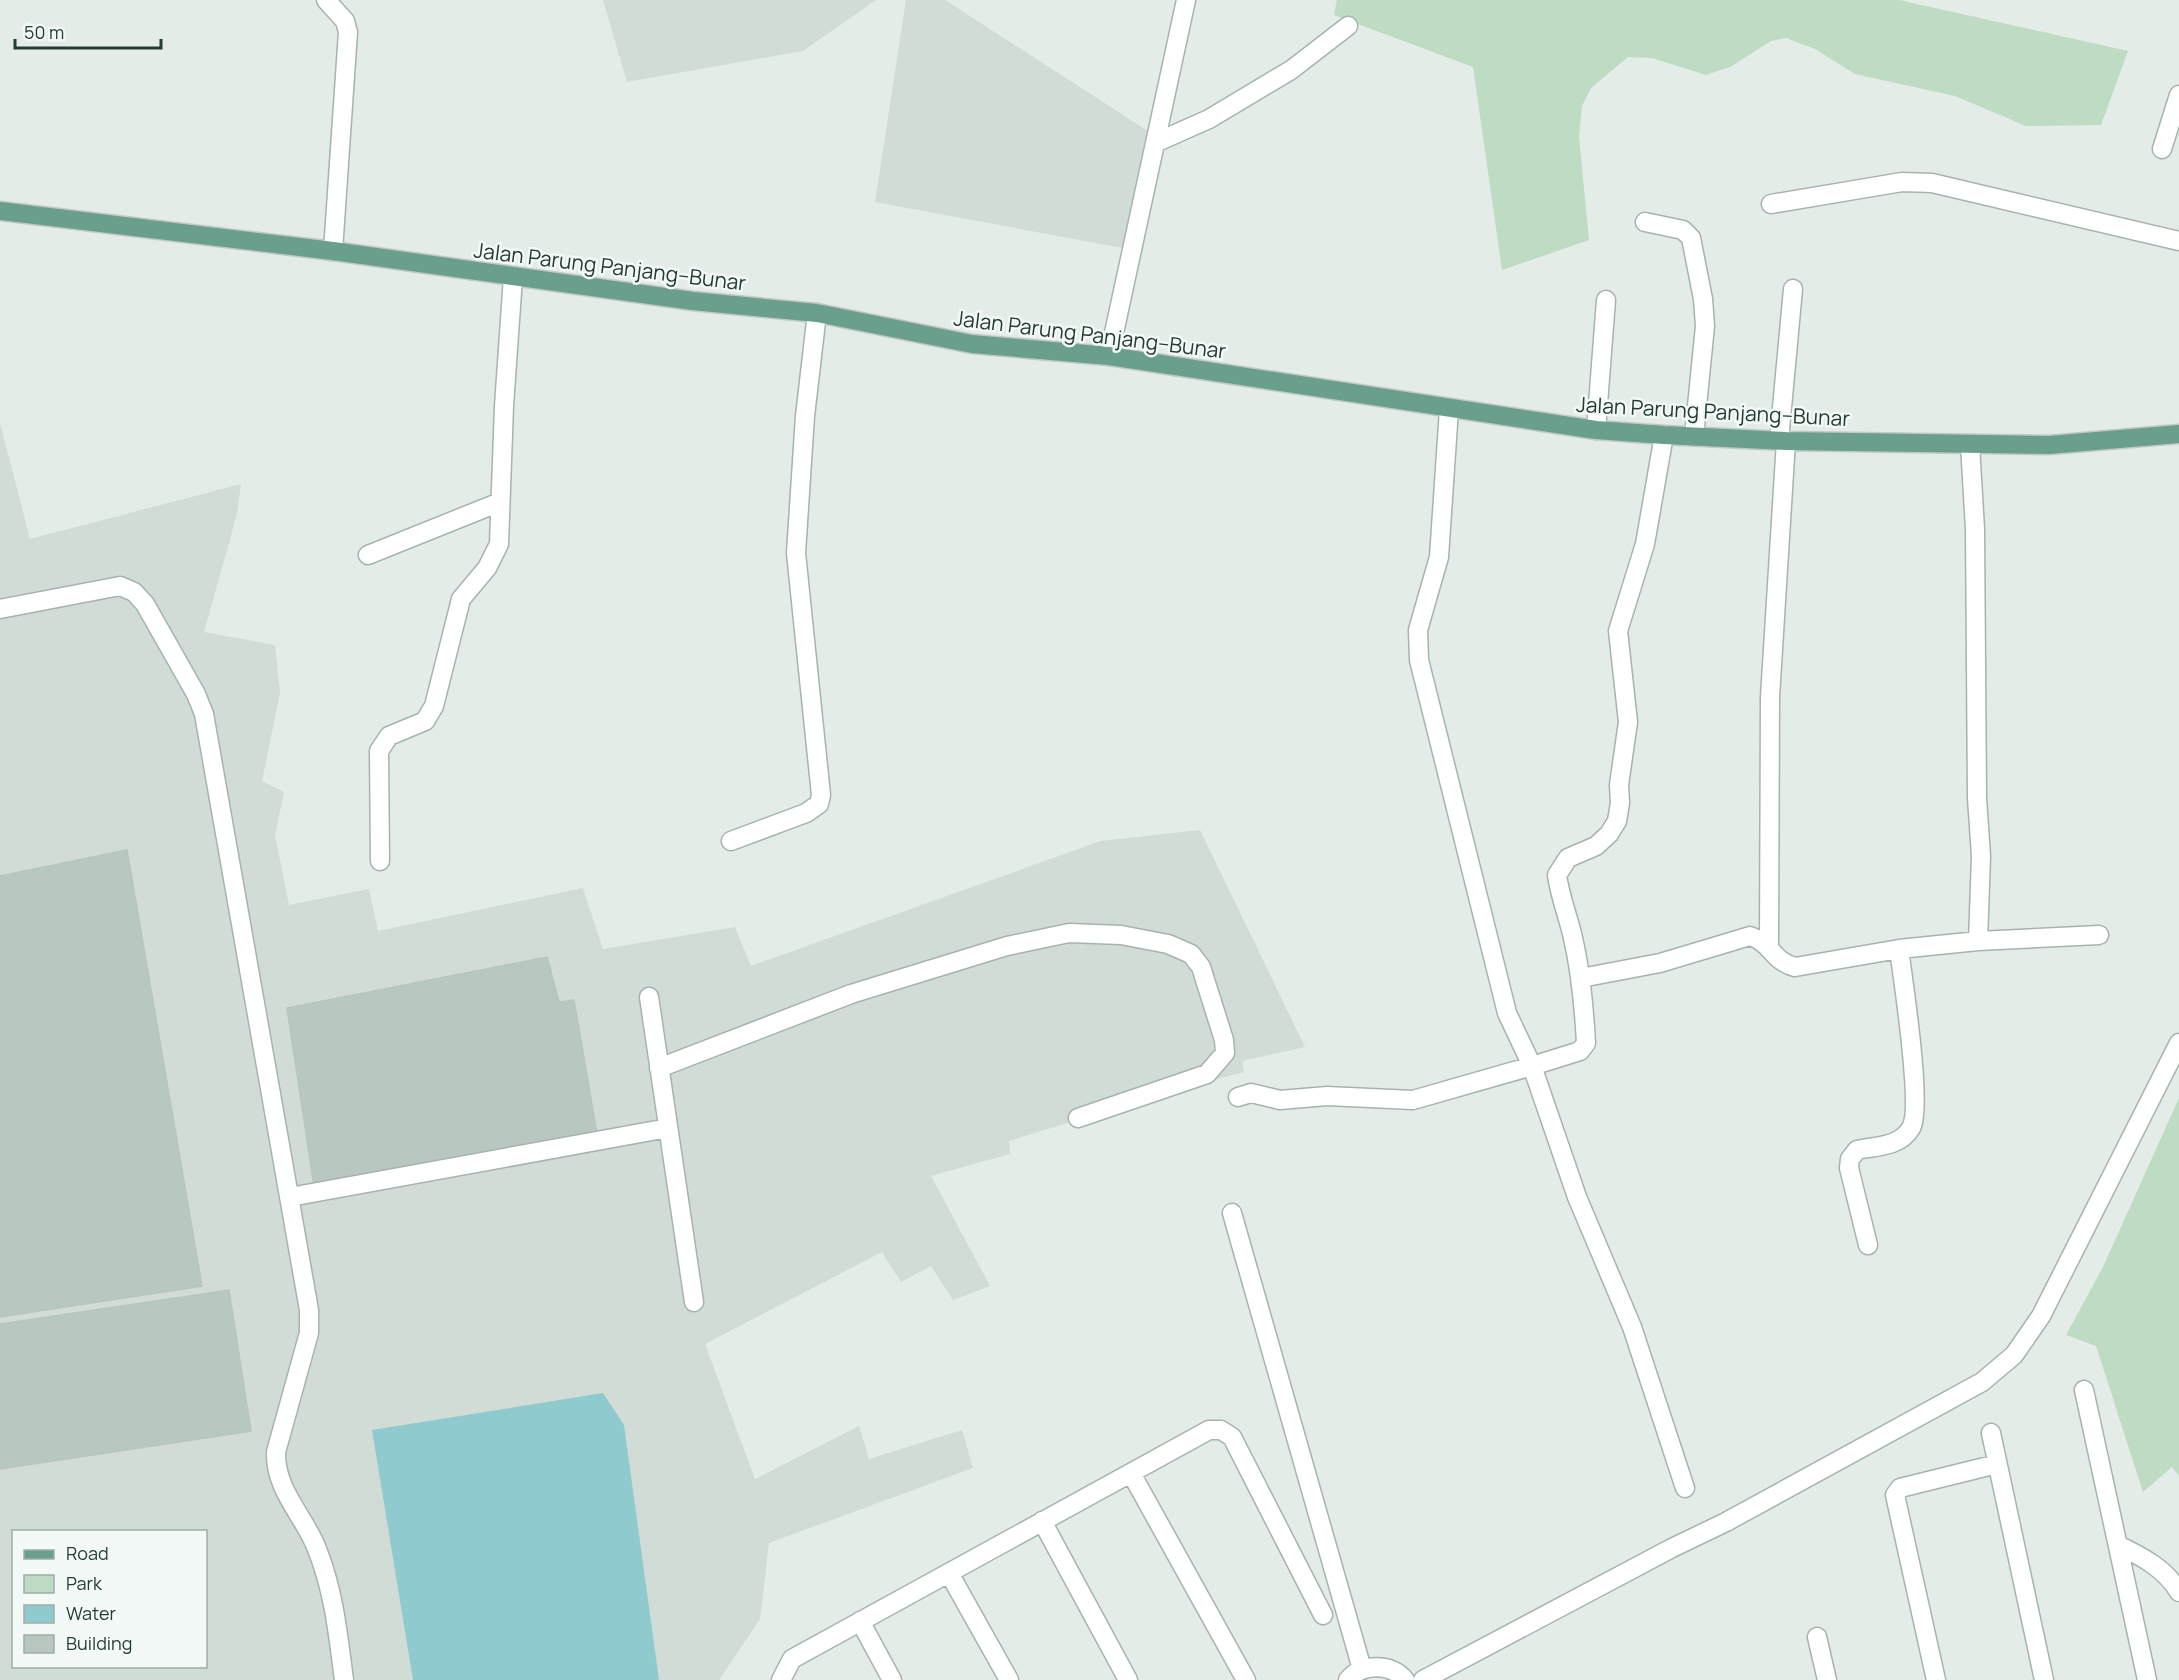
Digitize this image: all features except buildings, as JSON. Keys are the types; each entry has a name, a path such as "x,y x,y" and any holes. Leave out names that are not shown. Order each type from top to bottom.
{"main road":[{"name":"Jalan Parung Panjang–Bunar","path":"0,211 333,251 693,301 817,314 972,344 1109,357 1596,430 1783,440 1970,445 2049,445 2179,434"}],"street":[{"path":"326,0 345,21 348,32 333,251"},
{"path":"1109,357 1186,0"},
{"path":"1155,143 1209,119 1291,70 1348,26"},
{"path":"2162,149 2179,95"},
{"path":"1771,204 1902,182 1932,183 2179,241"},
{"path":"1645,222 1683,230 1691,238 1703,299 1705,326 1694,436"},
{"path":"380,861 379,751 389,735 425,721 434,706 461,599 487,568 499,544 504,406 513,277"},
{"path":"1769,949 1770,697 1793,289"},
{"path":"1596,430 1606,300"},
{"path":"731,841 806,813 819,804 821,795 796,553 805,416 817,314"},
{"path":"1449,409 1439,557 1418,630 1419,660 1507,1013 1532,1066 1577,1197 1632,1327 1685,1488"},
{"path":"1238,1097 1251,1093 1280,1100 1327,1096 1413,1100 1532,1066 1580,1051 1585,1047 1581,978 1573,935 1559,892 1557,875 1568,858 1596,846 1617,821 1620,802 1619,785 1628,722 1618,631 1646,544 1664,435"},
{"path":"1970,445 1975,529 1977,798 1981,856 1978,941"},
{"path":"368,555 500,502"},
{"path":"0,609 120,586 134,592 145,604 196,694 204,714 309,1310 309,1332 276,1452 275,1467 283,1488 316,1546 331,1589 344,1680"},
{"path":"659,1068 851,994 1017,944 1069,933 1121,935 1168,945 1191,954 1201,967 1224,1041 1225,1053 1206,1074 1078,1118"},
{"path":"1581,978 1660,963 1750,936 1762,940 1782,964 1795,967 1899,949 1978,941 2099,935"},
{"path":"1868,1245 1849,1168 1850,1159 1857,1150 1897,1143 1910,1129 1915,1118 1914,1084 1899,949"},
{"path":"649,997 694,1302"},
{"path":"1423,1680 1672,1548 1726,1522 1982,1382 2014,1356 2041,1316 2179,1043"},
{"path":"290,1197 668,1128"},
{"path":"1232,1213 1355,1675 1376,1666 1390,1669 1405,1680"},
{"path":"2084,1390 2147,1680"},
{"path":"781,1680 792,1659 1209,1430 1221,1430 1232,1437 1323,1616"},
{"path":"1991,1433 2044,1680"},
{"path":"1936,1680 1895,1495 1900,1488 1997,1464"},
{"path":"1131,1473 1246,1680"},
{"path":"1042,1521 1128,1680"},
{"path":"2118,1545 2146,1559 2175,1585 2179,1592"},
{"path":"949,1573 1009,1680"},
{"path":"860,1621 892,1680"},
{"path":"1817,1637 1827,1680"}],"shaded area":[{"path":"603,0 876,0 803,51 627,82"},
{"path":"906,0 945,0 1154,135 1128,249 875,202"},
{"path":"0,423 30,539 241,484 237,514 204,632 275,645 280,693 262,781 284,792 275,835 289,905 369,889 378,931 583,888 603,949 735,927 751,966 1101,841 1200,830 1305,1047 1242,1061 1244,1072 1161,1094 1009,1141 1010,1154 931,1176 990,1286 953,1300 931,1266 901,1282 882,1252 705,1344 755,1479 859,1426 869,1459 962,1430 973,1468 769,1543 760,1619 719,1680 0,1680"}],"green space":[{"path":"1337,0 1899,0 2128,51 2101,125 2026,126 1955,96 1855,74 1815,49 1786,38 1771,41 1730,67 1706,75 1652,58 1628,57 1591,88 1582,106 1579,137 1589,240 1502,270 1473,67 1334,15"},
{"path":"2179,1098 2179,1476 2172,1467 2143,1492 2096,1346 2066,1335 2103,1267"}],"water":[{"path":"603,1393 624,1425 659,1680 413,1680 372,1430"}]}
